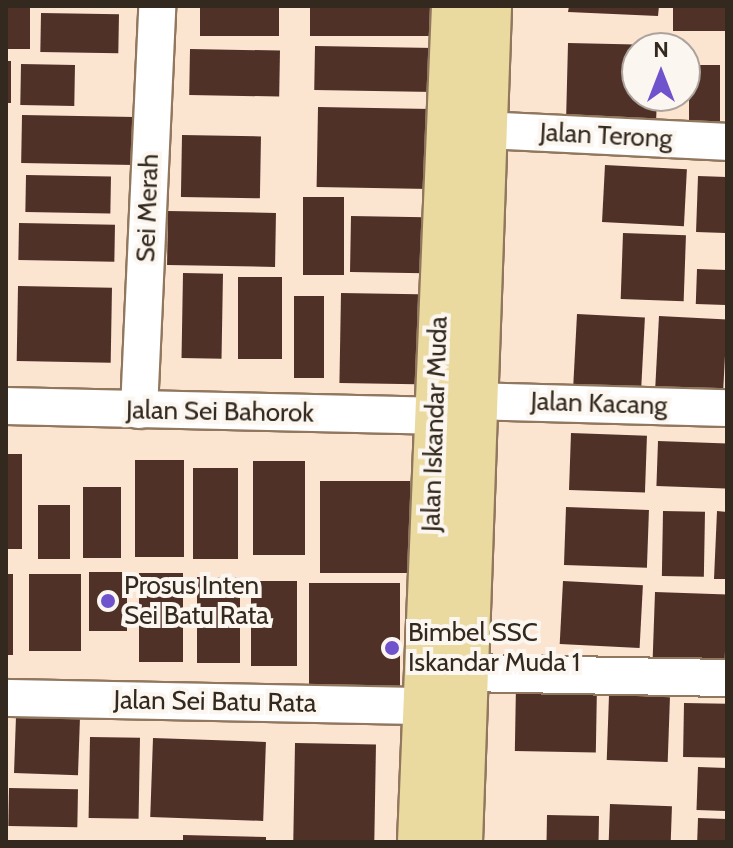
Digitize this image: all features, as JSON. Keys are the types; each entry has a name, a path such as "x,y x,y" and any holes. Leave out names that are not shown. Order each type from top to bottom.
{"main road":[{"name":"Jalan Iskandar Muda","path":"454,6 459,412 451,695 460,842"},
{"name":"Jalan Iskandar Muda","path":"459,412 484,130 489,6"},
{"name":"Jalan Iskandar Muda","path":"420,842 451,695"}],"street":[{"name":"Sei Merah","path":"139,410 157,6"},
{"name":"Jalan Terong","path":"484,130 727,142"},
{"name":"Jalan Sei Bahorok","path":"6,406 459,412"},
{"name":"Jalan Kacang","path":"459,412 727,408"},
{"name":"Jalan Sei Batu Rata","path":"6,698 451,695 727,678"}],"building":[{"path":"200,6 279,6 279,36 200,36"},
{"path":"310,6 439,6 439,36 310,36"},
{"path":"569,6 659,6 658,16 568,12"},
{"path":"673,6 727,6 727,31 673,31"},
{"path":"6,8 30,8 30,49 6,49"},
{"path":"41,13 119,14 118,53 40,52"},
{"path":"568,43 621,44 621,112 656,112 656,124 566,122"},
{"path":"315,46 435,48 434,92 314,90"},
{"path":"190,49 280,51 279,97 189,95"},
{"path":"6,61 11,61 11,103 6,103"},
{"path":"21,64 75,65 74,106 20,105"},
{"path":"701,65 720,65 720,133 689,133 689,112 701,112"},
{"path":"318,107 431,109 430,189 317,187"},
{"path":"22,115 135,117 134,165 21,163"},
{"path":"182,135 261,136 260,198 181,197"},
{"path":"605,165 687,169 684,226 602,222"},
{"path":"26,175 111,176 110,213 25,212"},
{"path":"698,176 727,177 725,233 696,232"},
{"path":"303,197 344,197 344,275 303,275"},
{"path":"168,211 276,213 275,267 167,265"},
{"path":"351,216 425,217 424,273 350,272"},
{"path":"19,223 115,225 114,262 18,260"},
{"path":"623,233 686,235 684,301 621,299"},
{"path":"697,269 727,270 726,305 696,304"},
{"path":"183,273 223,274 222,359 182,358"},
{"path":"238,277 282,277 282,359 238,359"},
{"path":"18,286 112,288 111,363 17,361"},
{"path":"341,293 418,294 416,384 339,383"},
{"path":"294,296 324,296 324,378 294,378"},
{"path":"577,314 645,318 641,401 573,398"},
{"path":"659,316 727,320 722,405 654,402"},
{"path":"571,433 647,436 645,493 569,490"},
{"path":"658,441 727,443 725,488 656,486"},
{"path":"6,454 22,454 22,549 6,549"},
{"path":"135,460 184,460 184,557 135,557"},
{"path":"253,461 305,461 305,555 253,555"},
{"path":"193,468 238,468 238,559 193,559"},
{"path":"320,481 410,481 410,573 320,573"},
{"path":"83,487 121,487 121,558 83,558"},
{"path":"38,505 70,505 70,559 38,559"},
{"path":"566,507 649,510 647,568 564,565"},
{"path":"663,511 705,512 704,577 662,576"},
{"path":"717,511 727,512 727,579 714,579"},
{"name":"Prosus Inten Sei Batu Rata","path":"89,572 127,572 127,631 89,631"},
{"path":"139,573 183,573 183,662 139,662"},
{"path":"6,574 13,574 13,655 6,655"},
{"path":"29,574 81,574 81,651 29,651"},
{"path":"197,577 240,577 240,663 197,663"},
{"path":"251,581 297,581 297,666 251,666"},
{"path":"563,581 643,585 640,648 560,644"},
{"path":"309,583 400,583 400,691 309,691"},
{"path":"655,592 727,595 725,663 653,661"},
{"path":"516,684 597,685 596,752 515,751"},
{"path":"609,695 670,697 668,762 607,760"},
{"path":"684,703 727,704 726,758 683,757"},
{"path":"16,716 80,718 78,775 14,773"},
{"path":"90,737 140,738 139,819 89,818"},
{"path":"153,738 266,742 263,821 150,817"},
{"path":"295,743 376,744 374,842 293,842"},
{"path":"698,767 727,768 725,811 696,810"},
{"path":"9,788 78,789 77,827 8,826"},
{"path":"610,804 672,806 671,842 609,842"},
{"path":"547,815 599,816 599,842 547,842"},
{"path":"698,818 727,819 726,842 697,842"},
{"path":"183,835 266,837 266,842 183,842"}],"place":[{"name":"Prosus Inten Sei Batu Rata","path":"108,601"},
{"name":"Bimbel SSC Iskandar Muda 1","path":"392,648"}]}
